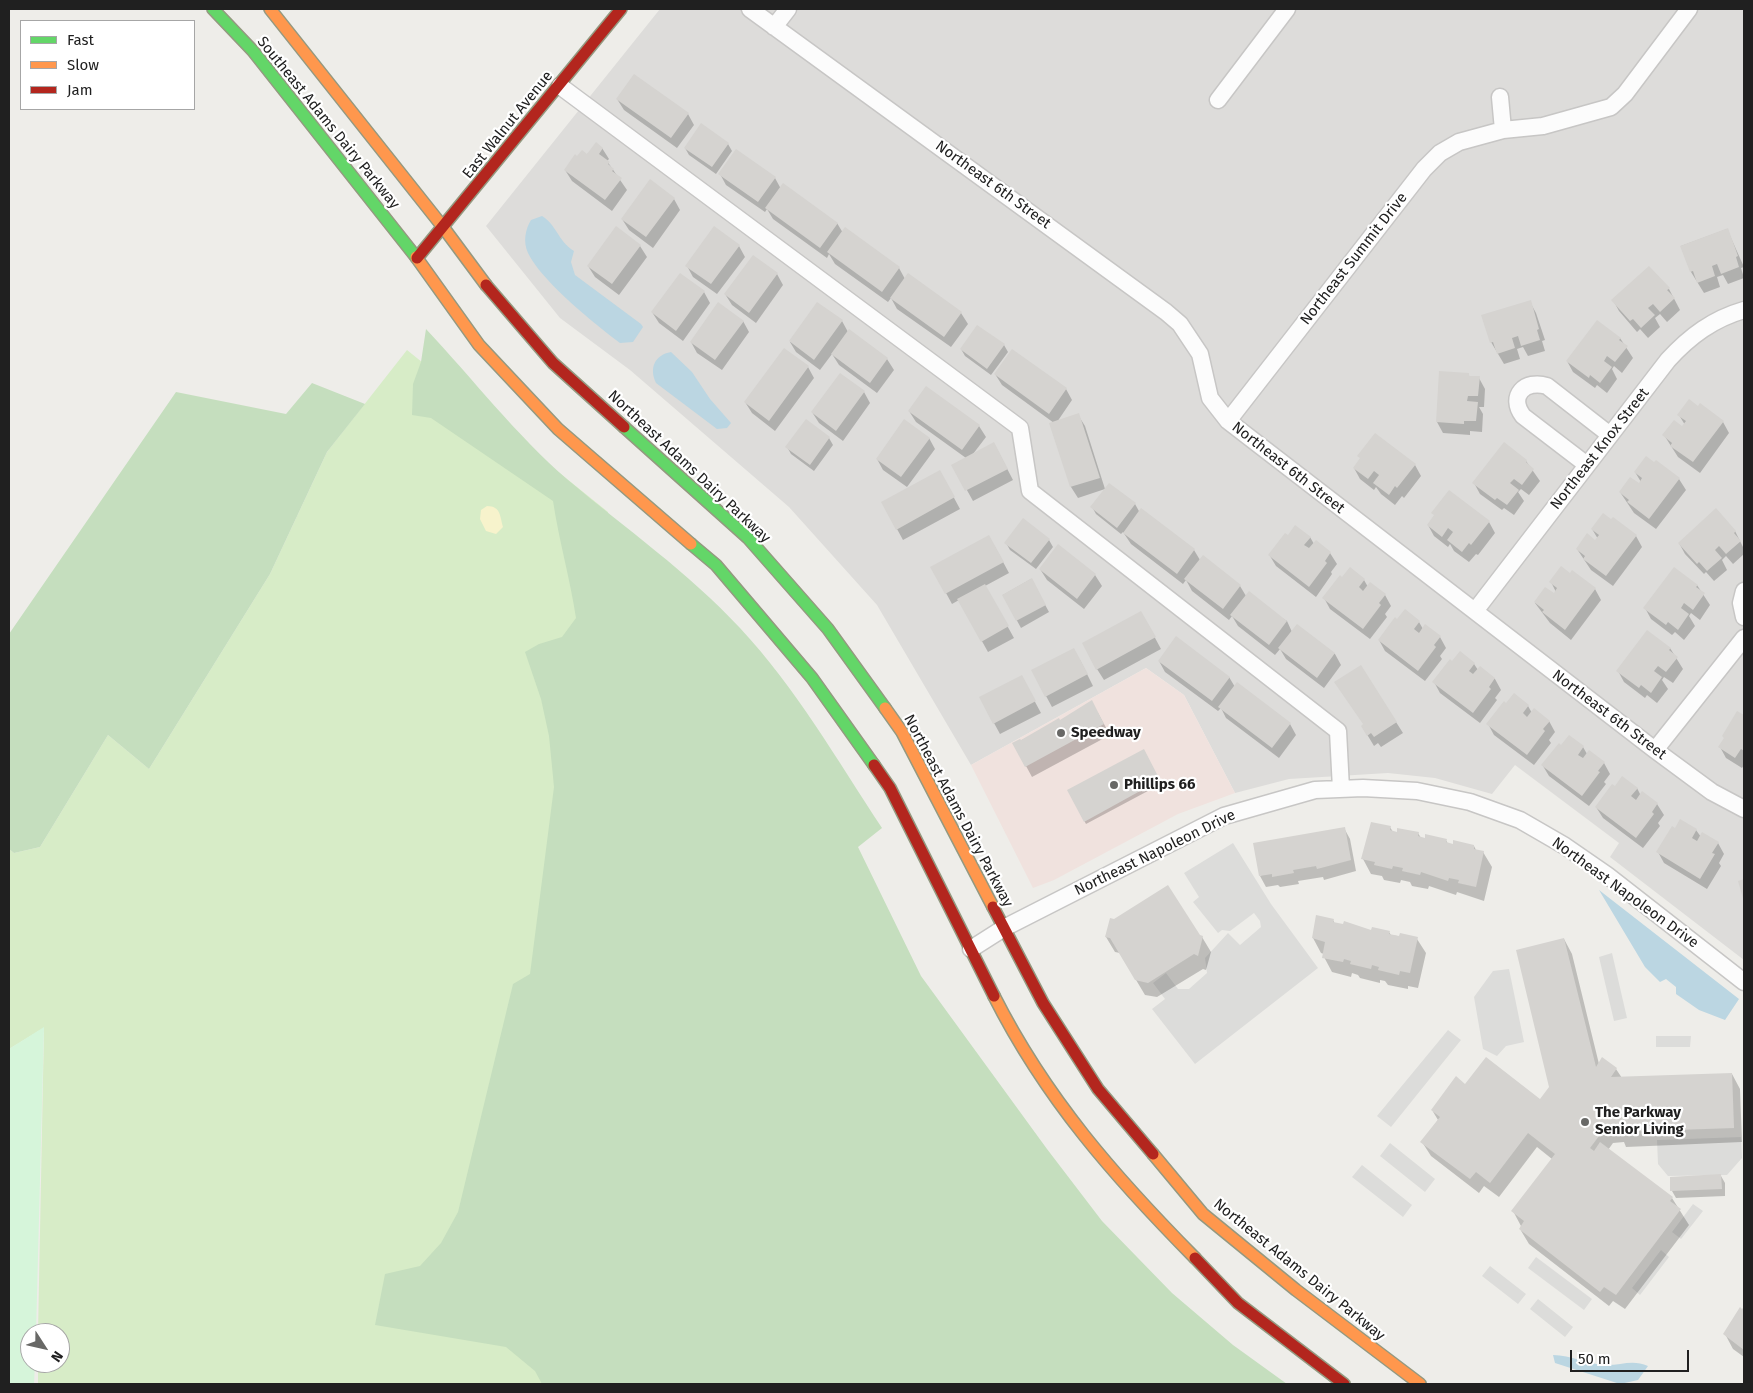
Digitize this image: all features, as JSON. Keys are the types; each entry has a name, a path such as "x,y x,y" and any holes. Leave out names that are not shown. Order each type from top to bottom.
{"main road":[{"name":"Southeast Adams Dairy Parkway","path":"213,9 253,51 417,258"},
{"name":"Southeast Adams Dairy Parkway","path":"270,9 444,227"},
{"name":"East Walnut Avenue","path":"417,258 560,86 621,9"},
{"name":"Northeast Adams Dairy Parkway","path":"444,227 494,296 553,363 748,538 828,629 902,732 1042,1003 1098,1089 1203,1214 1296,1290 1420,1384"},
{"path":"417,258 479,345 558,429 716,565 812,678 890,788 1006,1020 1056,1100 1126,1188 1238,1303 1344,1384"}],"street":[{"name":"Northeast 6th Street","path":"750,9 1180,324 1200,354 1210,398 1228,421 1655,750 1712,792 1744,809"},
{"path":"774,26 788,9"},
{"path":"1218,100 1287,9"},
{"name":"Northeast Summit Drive","path":"1228,421 1424,169 1440,153 1459,142 1503,130 1543,126 1611,107 1625,94 1688,9"},
{"path":"560,86 1020,428 1030,490 1338,731 1341,789"},
{"path":"1500,97 1503,130"},
{"name":"Northeast Knox Street","path":"1475,611 1668,360 1687,339 1714,321 1744,310"},
{"path":"1587,465 1523,416 1518,409 1517,400 1520,392 1527,385 1538,383 1547,386 1610,435"},
{"path":"1744,592 1741,604 1744,617"},
{"path":"1655,750 1744,638"},
{"name":"Northeast Napoleon Drive","path":"971,950 1004,928 1224,816 1315,790 1417,791 1470,802 1520,820 1566,846 1607,875 1744,982"}],"shaded area":[{"path":"660,9 1744,9 1744,960 1610,857 1619,843 1515,765 1492,794 1435,778 1388,773 1289,779 1235,793 1184,695 1146,668 971,765 877,605 789,507 630,370 560,318 486,226"},
{"path":"1146,668 1184,695 1235,793 1178,814 1054,880 1033,888 971,765"},
{"path":"1233,843 1271,904 1318,968 1195,1064 1152,1009 1165,999 1153,983 1166,973 1178,989 1189,989 1207,973 1205,958 1228,933 1240,945 1261,927 1260,921 1254,913 1230,931 1222,930 1218,933 1193,902 1199,897 1184,873"},
{"path":"1612,953 1627,1018 1614,1021 1599,957"},
{"path":"1509,969 1524,1042 1506,1046 1497,1056 1483,1049 1474,997 1493,971"},
{"path":"1448,1030 1461,1040 1391,1127 1377,1116"},
{"path":"1656,1036 1691,1036 1690,1047 1656,1047"},
{"path":"1741,1137 1742,1158 1727,1175 1668,1176 1658,1164 1657,1140"},
{"path":"1390,1143 1435,1179 1425,1192 1380,1156"},
{"path":"1362,1165 1412,1205 1403,1217 1352,1177"},
{"path":"1693,1204 1703,1211 1681,1239 1672,1232"},
{"path":"1661,1250 1669,1257 1640,1295 1632,1288"},
{"path":"1536,1257 1592,1299 1584,1310 1528,1268"},
{"path":"1490,1266 1526,1294 1518,1304 1482,1276"},
{"path":"1538,1299 1573,1327 1565,1337 1530,1309"}],"green space":[{"path":"426,329 513,426 549,463 699,588 740,628 760,651 798,700 882,828 858,847 921,976 1102,1221 1172,1293 1233,1345 1287,1384 542,1384 535,1371 506,1347 375,1325 385,1274 420,1266 441,1243 458,1212 513,984 530,974 554,787 549,736 541,699 525,652 539,644 562,637 576,618 553,501 431,418 412,415 413,384 421,362"},
{"path":"407,350 608,512 603,1384 38,1384 38,1373 70,1373 70,1323 38,1323 44,1028 9,1049 9,849 14,853 40,847 108,735 149,769 270,574 327,452"},
{"path":"312,383 365,404 327,452 270,574 149,769 108,735 40,847 14,853 9,849 9,634 176,392 286,414"},
{"path":"44,1027 36,1323 20,1323 20,1373 35,1373 34,1384 9,1384 9,1049"}],"sand":[{"path":"487,506 495,508 500,516 503,527 496,534 486,531 480,519 481,510"}],"water":[{"path":"542,216 551,224 568,247 574,251 571,262 575,275 641,324 643,327 633,342 620,343 612,337 566,298 534,264 526,249 525,236 531,220"},
{"path":"671,352 692,372 710,399 731,423 727,428 717,429 656,383 653,373 654,363 660,356"},
{"path":"1599,890 1739,999 1725,1020 1699,1010 1676,994 1676,987 1666,979 1660,982 1645,967"},
{"path":"1553,1355 1566,1356 1598,1364 1637,1363 1648,1366 1638,1380 1620,1384 1555,1363"}],"building":[{"path":"634,74 689,113 671,138 616,99"},
{"path":"701,123 729,143 712,167 684,148"},
{"path":"596,142 603,148 599,154 610,162 608,164 614,169 612,171 622,178 605,200 564,170 575,154 577,156 582,150 587,154"},
{"path":"736,149 776,177 758,202 718,174"},
{"path":"650,179 675,198 646,237 621,219"},
{"path":"783,183 838,223 820,248 765,208"},
{"path":"616,226 641,245 612,284 587,266"},
{"path":"714,226 740,245 711,284 685,266"},
{"path":"845,227 900,267 882,292 827,252"},
{"path":"1728,228 1738,256 1736,257 1739,267 1721,274 1717,264 1712,266 1715,276 1697,283 1693,271 1690,272 1680,246"},
{"path":"753,255 778,273 749,313 724,294"},
{"path":"1649,266 1670,288 1667,290 1675,298 1660,312 1653,304 1648,308 1655,315 1641,328 1633,319 1630,321 1611,300"},
{"path":"680,273 705,291 676,331 651,312"},
{"path":"908,273 962,312 944,337 890,298"},
{"path":"1531,300 1540,340 1521,346 1518,336 1512,338 1515,348 1497,354 1493,342 1490,343 1481,315"},
{"path":"718,302 744,321 715,360 690,342"},
{"path":"817,302 843,320 814,360 789,341"},
{"path":"1597,320 1621,338 1619,340 1628,346 1615,362 1607,356 1604,361 1612,367 1600,383 1590,375 1589,378 1566,361"},
{"path":"977,325 1005,344 987,369 960,349"},
{"path":"849,329 888,358 870,383 831,354"},
{"path":"784,348 809,366 769,421 744,402"},
{"path":"1012,349 1067,388 1049,414 994,374"},
{"path":"1439,371 1469,373 1469,376 1480,376 1478,396 1468,396 1467,401 1478,402 1476,421 1464,421 1464,424 1436,422"},
{"path":"840,373 865,391 836,431 811,412"},
{"path":"926,386 980,425 962,450 908,411"},
{"path":"1689,399 1698,406 1700,403 1724,421 1693,462 1670,446 1672,443 1662,435 1674,420 1682,426 1686,421 1677,415"},
{"path":"1079,413 1100,478 1070,487 1049,423"},
{"path":"806,419 830,437 810,465 785,447"},
{"path":"904,419 930,438 901,477 876,459"},
{"path":"1375,433 1416,464 1389,495 1373,483 1379,475 1374,471 1368,479 1353,468 1360,458 1357,456"},
{"path":"994,442 1008,469 965,491 951,465"},
{"path":"1504,442 1527,460 1526,462 1534,469 1522,485 1514,479 1510,483 1519,490 1507,505 1497,498 1495,500 1472,483"},
{"path":"1646,456 1654,462 1656,460 1680,478 1649,519 1627,502 1629,500 1619,492 1630,477 1639,483 1642,478 1634,472"},
{"path":"940,470 955,497 896,530 881,502"},
{"path":"1109,483 1136,503 1117,528 1090,507"},
{"path":"1449,490 1490,521 1471,545 1469,543 1462,552 1447,540 1453,532 1448,528 1442,537 1427,525 1434,515 1431,513"},
{"path":"1141,508 1195,549 1177,574 1123,533"},
{"path":"1716,508 1736,531 1734,533 1741,541 1726,554 1719,546 1715,550 1722,558 1707,571 1699,562 1697,564 1678,543"},
{"path":"1603,513 1611,519 1613,517 1637,535 1606,576 1583,559 1585,556 1576,549 1587,533 1595,540 1599,535 1591,529"},
{"path":"1023,518 1050,539 1031,563 1004,543"},
{"path":"1295,525 1311,537 1304,545 1309,548 1316,540 1331,552 1325,561 1327,563 1309,587 1268,555 1285,533 1288,535"},
{"path":"989,535 1004,562 945,594 930,567"},
{"path":"1058,544 1096,574 1077,599 1039,569"},
{"path":"1203,555 1241,585 1223,609 1184,579"},
{"path":"1561,566 1570,573 1572,570 1596,588 1565,630 1542,612 1544,610 1534,602 1545,587 1554,593 1557,588 1549,582"},
{"path":"1350,567 1365,579 1359,587 1363,591 1370,582 1386,594 1379,603 1381,605 1363,629 1322,598 1340,575 1342,577"},
{"path":"1674,567 1698,585 1696,587 1705,593 1693,610 1684,603 1681,608 1689,614 1678,630 1668,622 1666,625 1643,608"},
{"path":"1032,578 1046,605 1016,621 1002,595"},
{"path":"985,584 1009,626 981,642 957,599"},
{"path":"1249,591 1287,621 1269,645 1230,615"},
{"path":"1405,609 1420,621 1414,629 1419,633 1425,624 1441,636 1434,645 1436,647 1418,671 1378,640 1395,617 1397,619"},
{"path":"1141,611 1156,637 1096,670 1082,643"},
{"path":"1297,624 1335,653 1317,678 1278,648"},
{"path":"1647,630 1671,648 1669,650 1678,657 1666,672 1658,666 1654,671 1662,677 1651,693 1641,685 1639,688 1616,671"},
{"path":"1176,636 1230,677 1212,701 1158,661"},
{"path":"1074,648 1088,674 1045,697 1031,670"},
{"path":"1460,651 1475,663 1469,671 1473,674 1480,666 1495,678 1489,687 1491,689 1473,713 1432,682 1450,659 1452,661"},
{"path":"1361,665 1397,722 1374,737 1371,733 1367,736 1361,726 1363,724 1334,682"},
{"path":"1022,675 1036,701 993,724 979,697"},
{"path":"1237,682 1291,723 1272,748 1218,707"},
{"path":"1514,693 1529,705 1523,713 1527,717 1534,708 1550,721 1527,755 1486,724 1504,701 1506,703"},
{"name":"Speedway","path":"1092,700 1104,724 1025,767 1012,743 1021,740 1059,718 1060,720"},
{"path":"1737,711 1744,715 1744,751 1741,749 1735,758 1718,747 1724,738 1722,736"},
{"path":"1569,735 1584,746 1578,755 1583,758 1589,750 1605,762 1582,796 1541,765 1559,743 1561,745"},
{"name":"Phillips 66","path":"1144,749 1160,780 1084,822 1067,790"},
{"path":"1622,776 1638,788 1631,796 1636,800 1642,791 1658,803 1652,812 1654,814 1636,838 1595,807 1612,784 1615,786"},
{"path":"1680,819 1697,829 1692,838 1697,841 1702,832 1719,842 1712,853 1715,854 1700,879 1656,852 1672,826 1675,828"},
{"path":"1371,822 1391,826 1390,830 1397,832 1397,828 1419,832 1418,836 1425,838 1425,834 1447,839 1446,842 1453,844 1453,840 1474,845 1474,849 1484,851 1476,887 1458,883 1459,880 1449,878 1448,881 1421,872 1420,875 1402,871 1403,868 1393,866 1392,869 1374,865 1375,862 1361,859"},
{"path":"1345,827 1351,860 1317,869 1316,866 1293,870 1294,873 1272,877 1272,874 1259,876 1253,843"},
{"path":"1744,879 1744,902 1738,881"},
{"path":"1168,885 1200,935 1203,936 1198,956 1194,954 1148,983 1135,980 1110,938 1105,937 1110,918 1114,919"},
{"path":"1316,915 1334,919 1333,922 1343,924 1344,921 1371,930 1372,927 1390,931 1389,934 1399,936 1400,933 1418,937 1410,973 1400,971 1399,975 1378,970 1379,967 1372,965 1371,969 1350,964 1351,961 1344,959 1343,962 1322,958 1325,942 1312,938"},
{"name":"The Parkway Senior Living","path":"1564,938 1596,1067 1602,1057 1617,1068 1611,1077 1732,1073 1734,1128 1616,1132 1616,1128 1605,1128 1590,1148 1594,1151 1600,1142 1673,1197 1670,1201 1681,1209 1616,1295 1604,1287 1600,1292 1519,1229 1524,1221 1511,1211 1555,1154 1528,1133 1490,1183 1476,1172 1470,1179 1420,1142 1440,1117 1431,1110 1456,1076 1465,1084 1486,1057 1540,1099 1549,1087 1516,950"},
{"path":"1721,1174 1722,1189 1670,1191 1670,1177"},
{"path":"1740,1307 1742,1309 1744,1307 1744,1350 1723,1334"}],"traffic: fast":[{"path":"213,9 253,51 416,257"},
{"path":"624,427 748,538 828,629 885,708"},
{"path":"691,544 716,565 812,678 874,765"}],"traffic: slow":[{"path":"270,9 443,227 486,285"},
{"path":"416,257 479,345 558,429 691,544"},
{"path":"885,708 902,732 993,907"},
{"path":"994,996 1014,1034 1059,1103 1110,1167 1195,1258"},
{"path":"1153,1154 1203,1214 1296,1290 1420,1384"}],"traffic: jam":[{"path":"417,258 621,9"},
{"path":"486,285 553,363 624,427"},
{"path":"874,765 890,788 994,996"},
{"path":"993,907 1043,1003 1098,1089 1153,1154"},
{"path":"1195,1258 1238,1303 1344,1384"}],"place":[{"name":"Speedway","path":"1061,733"},
{"name":"Phillips 66","path":"1114,785"},
{"name":"The Parkway Senior Living","path":"1585,1122"}]}
